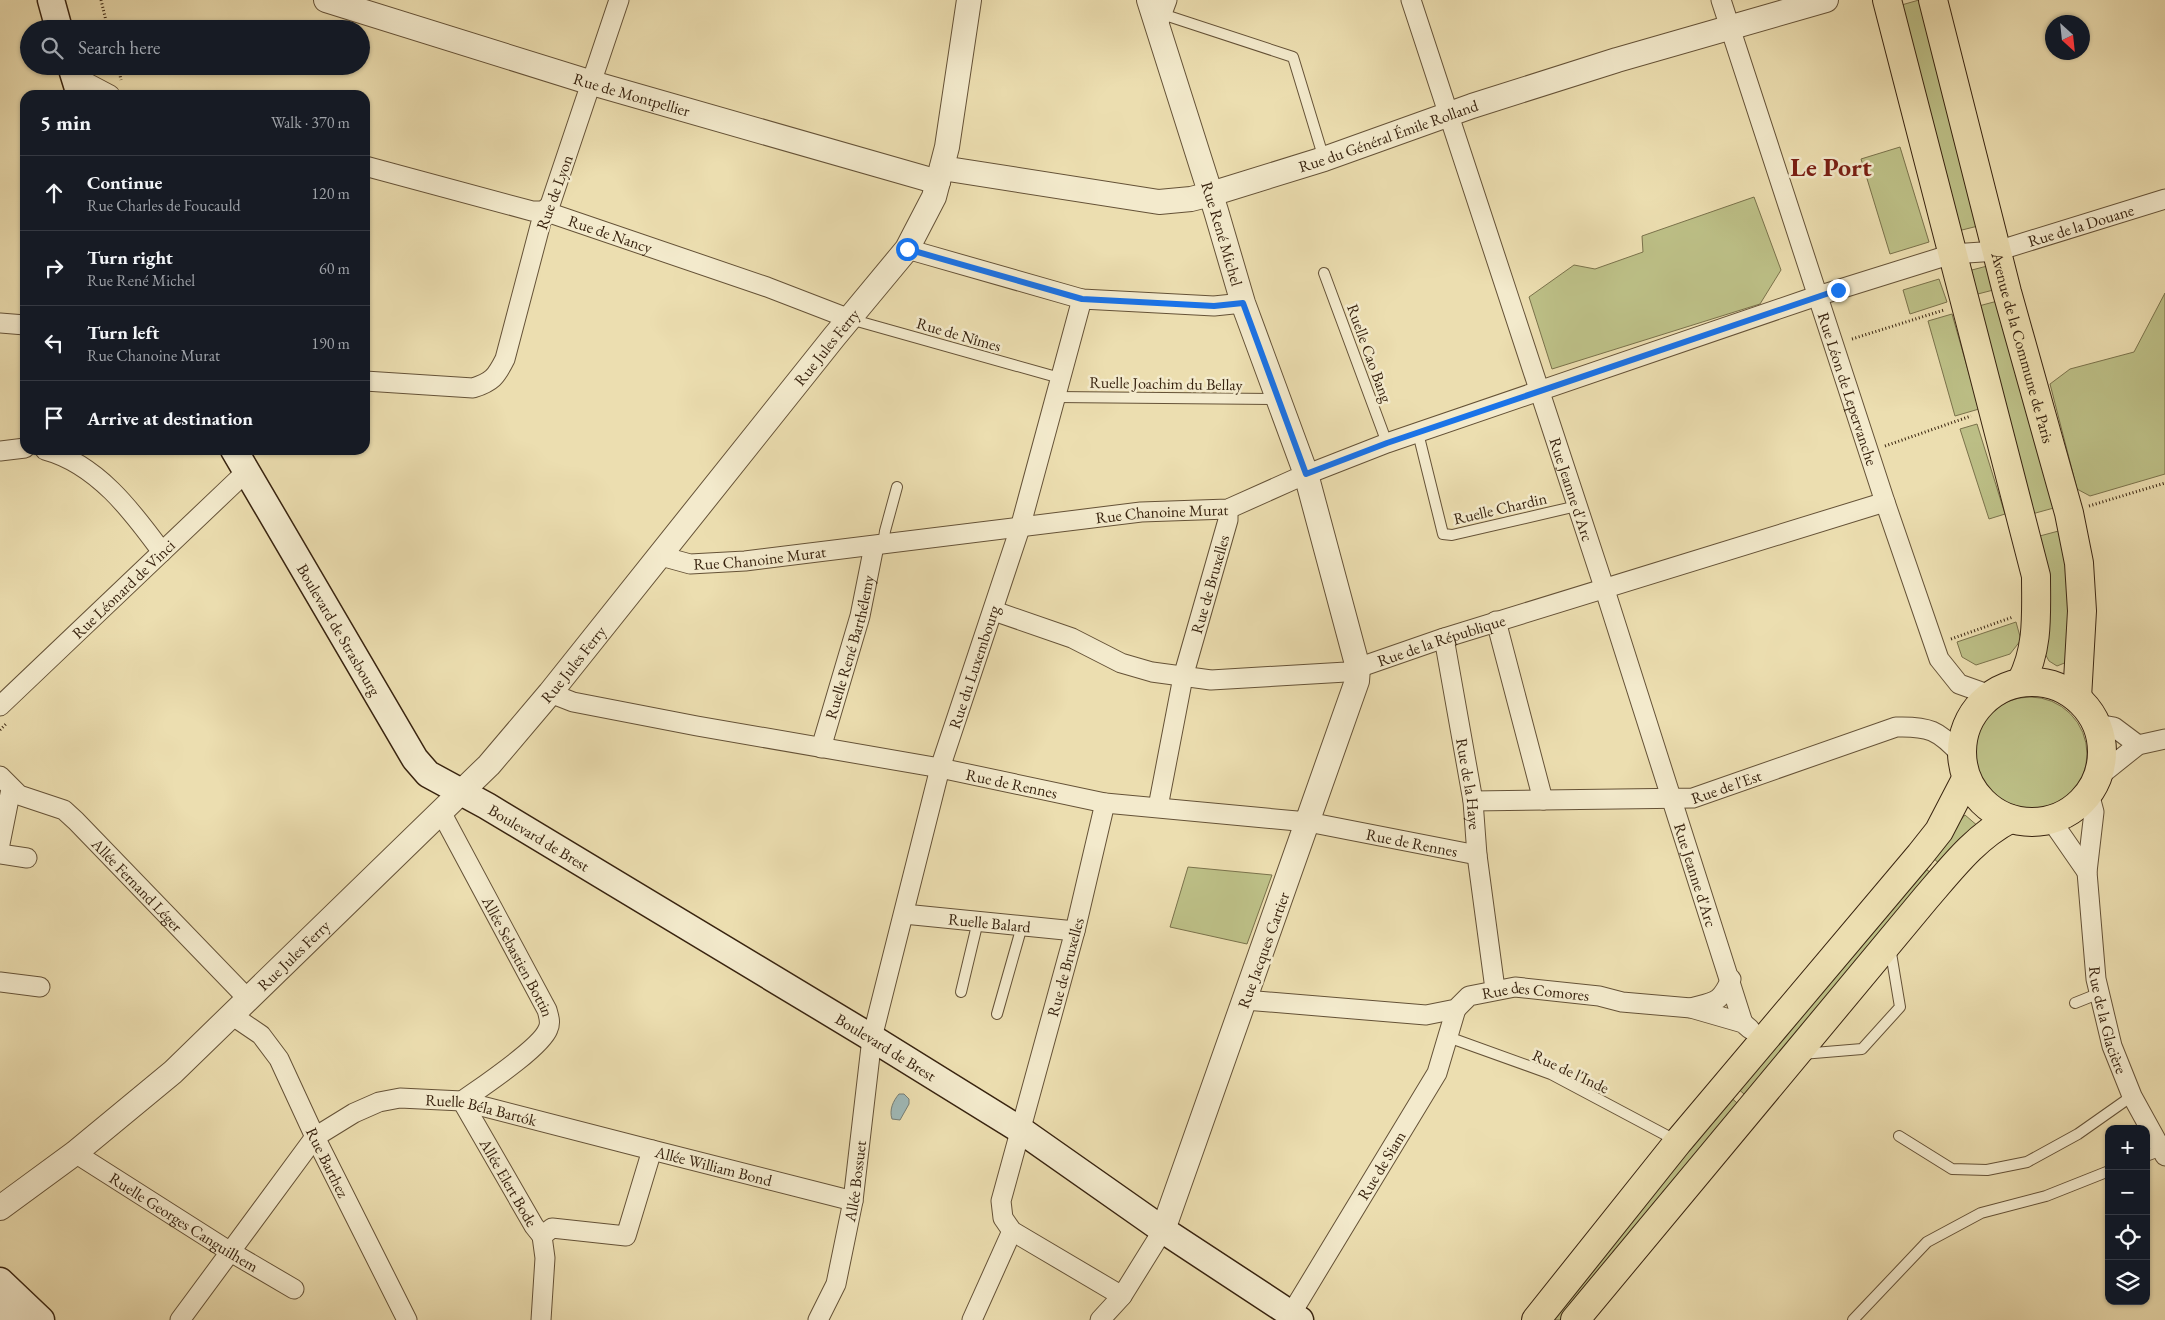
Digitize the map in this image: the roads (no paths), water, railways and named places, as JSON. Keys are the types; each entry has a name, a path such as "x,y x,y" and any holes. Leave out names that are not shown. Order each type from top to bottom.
{"main road":[{"path":"51,0 57,20"},
{"path":"1887,0 2036,576 2037,631 2030,666 2021,682"},
{"name":"Avenue de la Commune de Paris","path":"1933,0 1997,251 2069,513 2079,563 2082,611 2077,698"},
{"name":"Boulevard de Strasbourg","path":"240,461 415,759 428,774 460,793"},
{"path":"1536,1320 1678,1142 1939,831 1963,767 1964,732 1974,712 1990,695 2005,687 2021,682 2041,682 2060,687 2077,698 2097,724 2102,750 2093,785 2072,809 2051,820 2037,822 2010,819 1987,806 1977,797 1963,767"},
{"name":"Boulevard de Brest","path":"460,793 487,806 872,1038 1022,1131 1164,1230 1296,1317"},
{"path":"1575,1320 1888,941 1975,843 1992,829 2010,819"},
{"path":"0,1281 41,1320"},
{"path":"0,1309 10,1320"}],"street":[{"name":"Rue de Montpellier","path":"326,0 592,83 940,175"},
{"name":"Rue de Lyon","path":"370,381 473,388 489,383 499,372 505,359 544,211 550,205 619,0"},
{"name":"Rue Jules Ferry","path":"0,1208 75,1153 173,1072 489,765 661,556 907,249 919,229 940,175 949,138 970,0"},
{"name":"Rue Jeanne d'Arc","path":"1410,0 1578,506 1731,979 1743,1023"},
{"name":"Rue Léon de Lepervanche","path":"1721,0 1817,297 1939,658 1959,684 1990,695"},
{"name":"Rue du Général Émile Rolland","path":"940,175 1160,202 1191,199 1324,159 1447,114 1730,27 1826,0"},
{"name":"Rue René Michel","path":"1159,10 1243,303 1306,474 1358,668"},
{"path":"75,79 116,89"},
{"name":"Rue de Nancy","path":"370,167 532,211 544,211 767,287 850,319"},
{"name":"Rue de la Douane","path":"1952,254 1997,251 2165,199"},
{"path":"907,249 1082,299 1214,306 1243,303"},
{"name":"Rue Chanoine Murat","path":"661,556 690,564 702,564 879,545 1141,512 1228,509 1306,474 1387,443 1817,297 1952,254"},
{"name":"Rue du Luxembourg","path":"872,1038 940,768 994,611 1020,528 1082,299"},
{"path":"0,323 20,325"},
{"path":"0,451 20,449"},
{"path":"62,455 83,466 108,487 136,518 162,552"},
{"name":"Rue Léonard de Vinci","path":"0,706 162,552 240,461"},
{"name":"Rue de la République","path":"994,611 1072,638 1121,662 1152,672 1211,680 1346,672 1373,661 1496,621 1885,502"},
{"name":"Rue de Bruxelles","path":"1158,807 1183,677 1228,520 1228,509"},
{"name":"Ruelle René Barthélemy","path":"821,748 879,545"},
{"path":"1496,621 1543,800"},
{"name":"Rue de la Haye","path":"1444,638 1473,801 1477,855 1495,989"},
{"name":"Rue Jacques Cartier","path":"1164,1230 1357,681 1358,668"},
{"name":"Rue de Rennes","path":"550,693 574,702 940,768 1105,803 1308,822 1477,855"},
{"path":"2097,724 2114,728 2138,745"},
{"name":"Rue de l'Est","path":"1473,801 1692,798 1896,727 1922,726 1948,740 1963,767"},
{"path":"2093,785 2138,745 2165,739"},
{"name":"Allée Fernand Léger","path":"0,844 6,782"},
{"name":"Allée Fernand Léger","path":"6,782 27,799 64,810 76,820 241,1008"},
{"name":"Rue de la Glacière","path":"2093,785 2094,812 2087,872 2096,979 2112,1046 2158,1154"},
{"name":"Rue de Bruxelles","path":"1012,1231 1003,1218 1001,1201 1022,1131 1075,931 1105,803"},
{"name":"Allée Sebastien Bottin","path":"440,812 547,1010 550,1021 548,1029 537,1043 462,1101"},
{"name":"Rue de la Glacière","path":"2051,820 2087,872"},
{"path":"0,854 27,858"},
{"name":"Ruelle Balard","path":"904,914 1075,931"},
{"path":"1691,1008 1712,1002 1723,996 1731,979"},
{"path":"0,982 40,987"},
{"name":"Rue des Comores","path":"1245,1000 1426,1015 1456,1009 1469,996 1515,986 1599,996 1622,1002 1691,1008 1743,1023 1763,1041"},
{"name":"Rue Barthez","path":"241,1008 279,1059 314,1137 406,1320"},
{"name":"Rue de Siam","path":"1296,1317 1437,1073 1456,1009"},
{"name":"Allée Bossuet","path":"818,1320 836,1284 853,1201 872,1038"},
{"name":"Ruelle Béla Bartók","path":"314,1137 354,1113 379,1102 400,1098 462,1101 652,1150"},
{"name":"Allée Elert Bode","path":"462,1101 534,1226 542,1236"},
{"path":"180,1320 314,1137"},
{"name":"Allée William Bond","path":"542,1236 552,1228 626,1236 652,1150 853,1201"},
{"name":"Ruelle Georges Canguilhem","path":"75,1153 229,1251 294,1289"},
{"path":"1100,1320 1122,1296 1164,1230"},
{"path":"972,1320 1012,1231 1122,1296"},
{"path":"540,1320 544,1258 542,1236"}],"lane":[{"path":"1159,10 1293,57 1324,159"},
{"name":"Ruelle Cao Bang","path":"1324,273 1387,443"},
{"name":"Rue de Nîmes","path":"850,319 1060,378"},
{"name":"Ruelle Joachim du Bellay","path":"1056,397 1277,399"},
{"name":"Ruelle Chardin","path":"1418,433 1443,534 1452,535 1578,506"},
{"path":"879,545 885,531 896,487"},
{"path":"961,992 978,921"},
{"path":"997,1014 1022,926"},
{"path":"1794,1055 1862,1049 1900,1007 1888,941"},
{"path":"2075,1003 2100,993"},
{"name":"Rue de l'Inde","path":"1448,1037 1551,1074 1678,1142"},
{"path":"1900,1136 1952,1169 1987,1170 2027,1162 2078,1134 2132,1096"},
{"path":"1853,1320 1927,1242 1981,1213 2046,1196 2105,1173"}],"water":[{"path":"899,1094 904,1094 909,1099 909,1104 900,1120 892,1119 891,1112 893,1103"}],"district":[{"name":"Le Port","path":"1831,167"}]}
